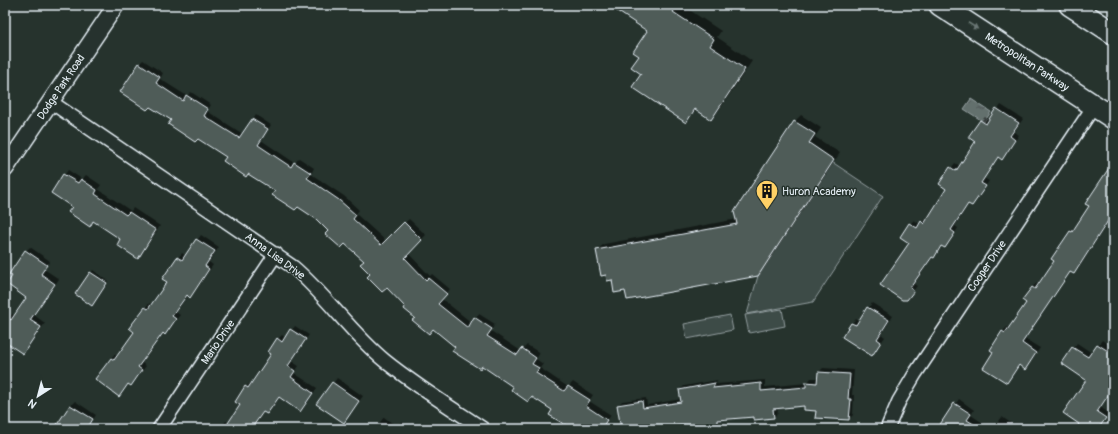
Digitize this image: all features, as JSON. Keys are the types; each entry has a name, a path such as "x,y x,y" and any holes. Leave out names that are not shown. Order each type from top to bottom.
{"main road":[{"name":"Metropolitan Parkway","path":"940,5 1113,118"},
{"path":"1070,5 1113,33"}],"street":[{"name":"Dodge Park Road","path":"5,169 116,5"},
{"name":"Anna Lisa Drive","path":"51,102 276,254 308,280 362,340 385,361 434,397 483,429"},
{"name":"Cooper Drive","path":"887,429 899,401 915,374 1094,106"},
{"name":"Mario Drive","path":"159,429 276,254"}],"shaded area":[{"path":"832,162 883,196 813,302 747,314 758,276"},
{"path":"782,309 785,326 749,333 745,315"},
{"path":"730,315 733,330 687,339 684,324"}],"water":[{"path":"971,99 991,112 984,122 964,109"}],"building":[{"path":"608,5 678,5 673,12 714,39 710,46 745,69 711,120 695,109 686,123 632,87 641,74 631,67 639,56 633,52 647,31"},
{"path":"139,63 160,77 156,83 183,101 186,95 208,109 204,116 239,138 252,119 268,129 258,145 291,167 294,162 311,173 307,178 339,200 356,215 353,219 381,245 404,222 422,240 405,258 426,280 428,278 447,294 438,304 468,328 474,317 492,329 487,336 517,355 522,348 536,358 532,364 539,368 536,373 564,391 568,386 590,400 586,406 607,420 601,429 572,429 549,415 552,410 532,397 528,402 511,390 513,387 482,366 480,369 452,351 455,347 433,329 429,334 412,320 415,318 404,309 405,307 387,288 382,292 367,277 370,274 360,264 364,261 345,244 341,248 325,234 328,231 316,219 298,207 295,210 272,195 275,191 248,174 246,177 223,161 226,157 198,139 195,142 168,124 171,120 150,107 147,110 120,92"},
{"path":"996,108 1019,123 1010,136 1015,140 1002,160 998,157 981,183 986,186 972,206 968,204 951,230 955,233 945,248 941,246 934,258 932,257 910,288 914,291 907,300 902,300 880,285 909,243 900,237 909,223 917,228 921,221 924,224 946,189 939,184 950,167 956,171 975,142 968,137 980,120 986,124"},
{"name":"Huron Academy","path":"794,121 815,134 809,143 834,160 758,276 627,300 625,291 614,293 612,280 607,281 606,275 601,276 596,250 737,224 734,212"},
{"path":"1113,162 1113,213 1074,274 1070,272 1022,343 1036,353 1025,370 1019,365 1007,383 983,368 993,352 990,350 1002,331 1005,333 1026,303 1022,300 1032,287 1035,289 1054,261 1051,259 1070,231 1072,232 1089,206 1085,204"},
{"path":"63,174 78,183 81,179 97,190 95,194 126,215 129,212 156,230 138,259 117,245 120,239 93,221 90,227 68,212 72,207 51,193"},
{"path":"196,239 215,251 205,266 209,269 190,298 187,295 172,316 176,319 165,335 163,333 138,367 142,370 131,386 128,384 119,397 95,379 111,358 114,360 134,332 129,328 145,307 148,309 167,282 162,279 177,257 182,260"},
{"path":"25,250 47,265 41,274 55,284 30,320 41,327 23,354 5,342 5,316 11,320 26,298 7,284 12,276 9,274"},
{"path":"90,272 107,283 92,306 75,294"},
{"path":"867,307 889,320 877,339 881,342 872,356 842,337 851,323 856,325"},
{"path":"290,329 306,339 288,366 295,371 291,377 313,393 300,412 279,397 267,414 263,412 251,429 224,429 240,405 235,402 245,386 248,388 271,354 268,352 277,338 282,342"},
{"path":"1097,344 1113,354 1113,388 1097,412 1106,418 1098,429 1076,429 1079,424 1063,413 1086,380 1061,363 1072,347 1088,357"},
{"path":"818,372 850,374 848,399 851,399 849,420 815,418 816,411 804,410 804,406 773,409 774,418 754,420 754,417 717,420 717,424 687,429 685,425 659,429 621,429 617,405 642,401 643,408 681,402 679,390 715,383 713,388 761,383 761,391 806,387 806,382 817,383"},
{"path":"332,382 359,401 344,423 316,404"},
{"path":"954,403 971,414 967,420 982,429 937,429"},
{"path":"70,405 93,419 87,429 54,429"}],"place":[{"name":"Huron Academy","path":"767,210"}]}
